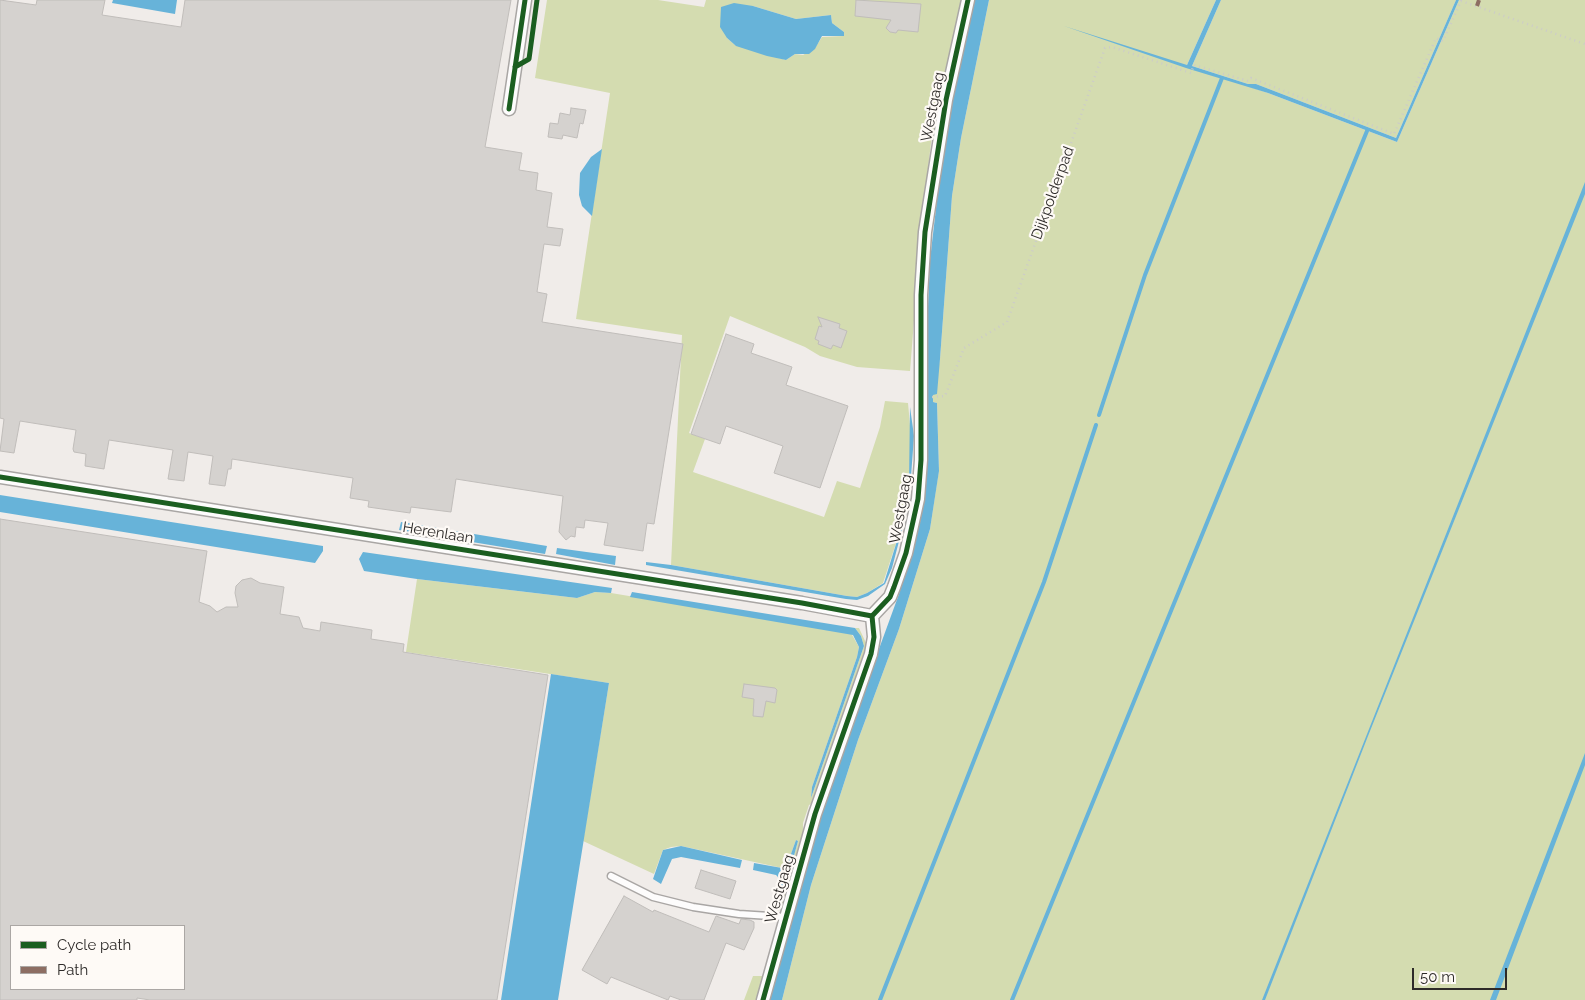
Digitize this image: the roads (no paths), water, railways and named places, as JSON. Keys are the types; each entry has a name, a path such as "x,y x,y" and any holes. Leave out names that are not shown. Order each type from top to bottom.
{"street":[{"path":"509,109 525,0"},
{"name":"Westgaag","path":"763,1000 815,814 871,654 874,637 872,616 890,597 894,587 906,552 918,499 921,460 921,295 925,232 946,100 968,0"},
{"name":"Herenlaan","path":"0,477 872,616"}],"lane":[{"path":"611,876 653,897 693,908 739,914 785,916"}],"water":[{"path":"113,0 177,0 175,14 112,3"},
{"path":"972,0 989,0 961,138 952,196 937,394 933,395 933,402 937,403 939,471 930,529 899,629 858,740 811,885 782,1000 769,1000 809,852 848,734 899,594 920,522 926,485 926,353 930,260 944,139"},
{"path":"1216,0 1221,0 1192,66 1248,84 1256,84 1396,138 1456,0 1459,0 1397,142 1268,93 1186,68 1064,26 1187,65"},
{"path":"734,3 753,6 796,19 831,15 832,23 844,32 844,36 822,36 815,49 809,54 795,54 786,60 767,56 736,46 727,38 720,27 721,7"},
{"path":"602,149 592,216 582,206 579,195 580,173 591,157"},
{"path":"1585,182 1585,194 1368,736 1265,1000 1262,1000"},
{"path":"910,407 914,436 909,503 892,568 885,584 868,596 857,600 846,599 646,565 646,562 671,565 857,597 884,583 900,531 909,482"},
{"path":"0,495 323,546 323,551 315,563 0,512"},
{"path":"401,522 547,546 545,554 399,530"},
{"path":"557,548 616,556 615,565 556,554"},
{"path":"363,552 612,588 611,593 595,592 577,598 417,579 364,571 359,559"},
{"path":"632,592 855,628 861,636 864,646 811,798 812,787 857,657 859,647 853,635 630,597"},
{"path":"551,674 609,683 558,1000 501,1000"},
{"path":"1585,753 1585,765 1496,1000 1490,1000"},
{"path":"796,840 798,841 780,907 777,906 782,881 776,875 753,870 754,863 782,868 787,865"},
{"path":"681,846 742,860 740,868 681,857 672,859 661,884 653,879 663,850"}],"waterway":[{"path":"1099,415 1145,275 1222,78"},
{"path":"1012,1000 1367,131"},
{"path":"880,1000 1044,582 1096,425"}]}
